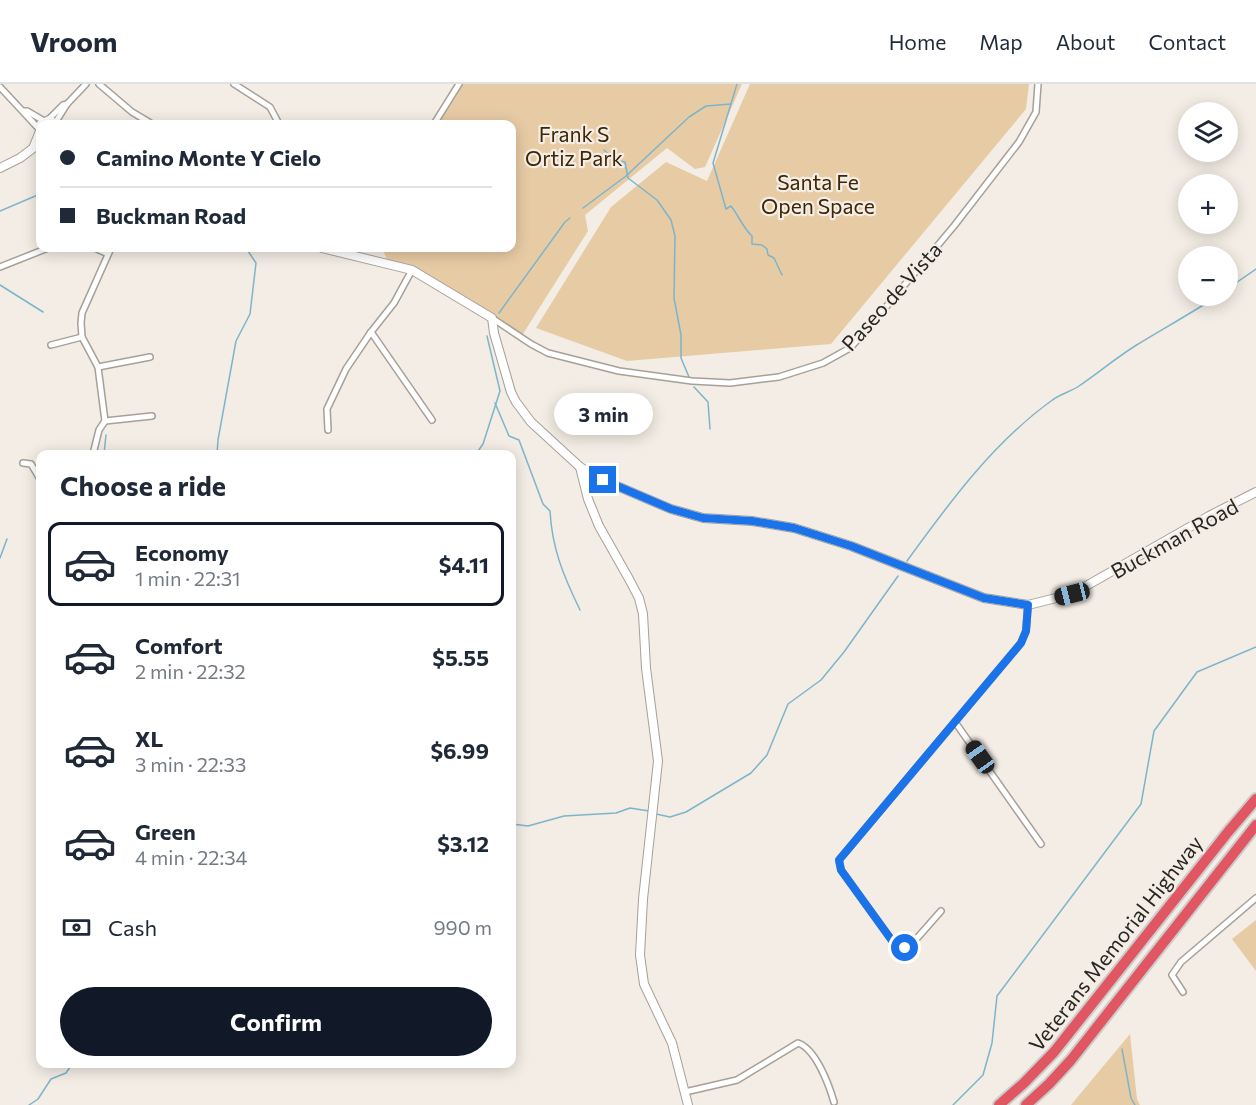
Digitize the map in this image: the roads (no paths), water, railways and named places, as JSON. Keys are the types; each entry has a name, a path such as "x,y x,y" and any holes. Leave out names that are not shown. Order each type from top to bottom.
{"highway":[{"name":"Veterans Memorial Highway","path":"999,1105 1054,1052 1256,799"},
{"name":"Veterans Memorial Highway","path":"1026,1105 1071,1060 1256,825"}],"street":[{"path":"57,120 67,104 86,84"},
{"path":"99,84 146,120"},
{"path":"234,84 270,107 277,120"},
{"path":"436,120 459,84"},
{"name":"Paseo de Vista","path":"492,318 548,353 619,371 692,381 730,383 779,377 823,363 850,348 870,326 997,171 1019,142 1036,112 1038,84"},
{"path":"0,87 36,120"},
{"path":"48,120 67,104"},
{"path":"0,168 16,161 36,146"},
{"path":"0,267 38,252"},
{"path":"94,450 99,430 105,421 98,367 82,337 82,313 110,252"},
{"path":"354,252 412,270 492,318"},
{"path":"327,430 327,410 346,369 394,303 412,270"},
{"name":"Buckman Road","path":"492,318 494,333 516,402 531,422 580,467 603,480 671,509 703,518 752,521 794,528 862,550 984,598 1028,605 1072,594 1256,492"},
{"path":"371,332 432,420"},
{"path":"51,345 82,337"},
{"path":"98,367 150,357"},
{"path":"105,421 152,416"},
{"path":"22,463 31,464 36,472"},
{"path":"580,467 588,499 599,526 639,598 643,614 648,691 658,761 643,899 640,955 644,984 672,1044 688,1105"},
{"path":"941,911 911,945 905,948 899,946 893,942 841,870 839,860 1021,643 1026,631 1028,605"},
{"path":"955,722 1041,844"},
{"path":"1183,992 1172,975 1181,962 1256,898"},
{"path":"685,1092 737,1080 798,1043 806,1046 824,1074 830,1085 834,1102"}],"waterway":[{"path":"737,84 713,163 726,209 731,206 752,236 752,244 762,245 767,249 768,255 774,258 782,275"},
{"path":"583,208 626,176 689,117 706,106 731,104"},
{"path":"604,150 615,160 625,162 628,178 657,200 671,220 675,236 674,298 681,335 681,358 689,377"},
{"path":"0,211 36,196"},
{"path":"499,313 570,218"},
{"path":"217,450 236,341 250,314 256,263 249,252"},
{"path":"1238,281 1256,269"},
{"path":"0,285 43,312"},
{"path":"907,561 973,475 1030,418 1054,399 1079,386 1121,355 1201,306"},
{"path":"479,450 483,444 500,391 487,336"},
{"path":"694,387 708,402 710,429"},
{"path":"495,403 509,436 519,440 543,504 550,511 553,538 560,562 580,610"},
{"path":"104,450 106,435"},
{"path":"0,558 7,539"},
{"path":"656,814 670,817 686,812 751,773 767,755 788,704 821,680 844,652 898,576"},
{"path":"953,1105 983,1075 992,1043 997,996 1141,804 1154,731 1197,672 1256,647"},
{"path":"516,824 528,826 564,816 616,813 630,808 649,811"},
{"path":"1122,1049 1131,1098 1135,1105"},
{"path":"29,1105 38,1099 51,1079 66,1073 69,1068"}],"park label":[{"name":"Frank S Ortiz Park","path":"574,145"},
{"name":"Santa Fe Open Space","path":"818,193"}]}
